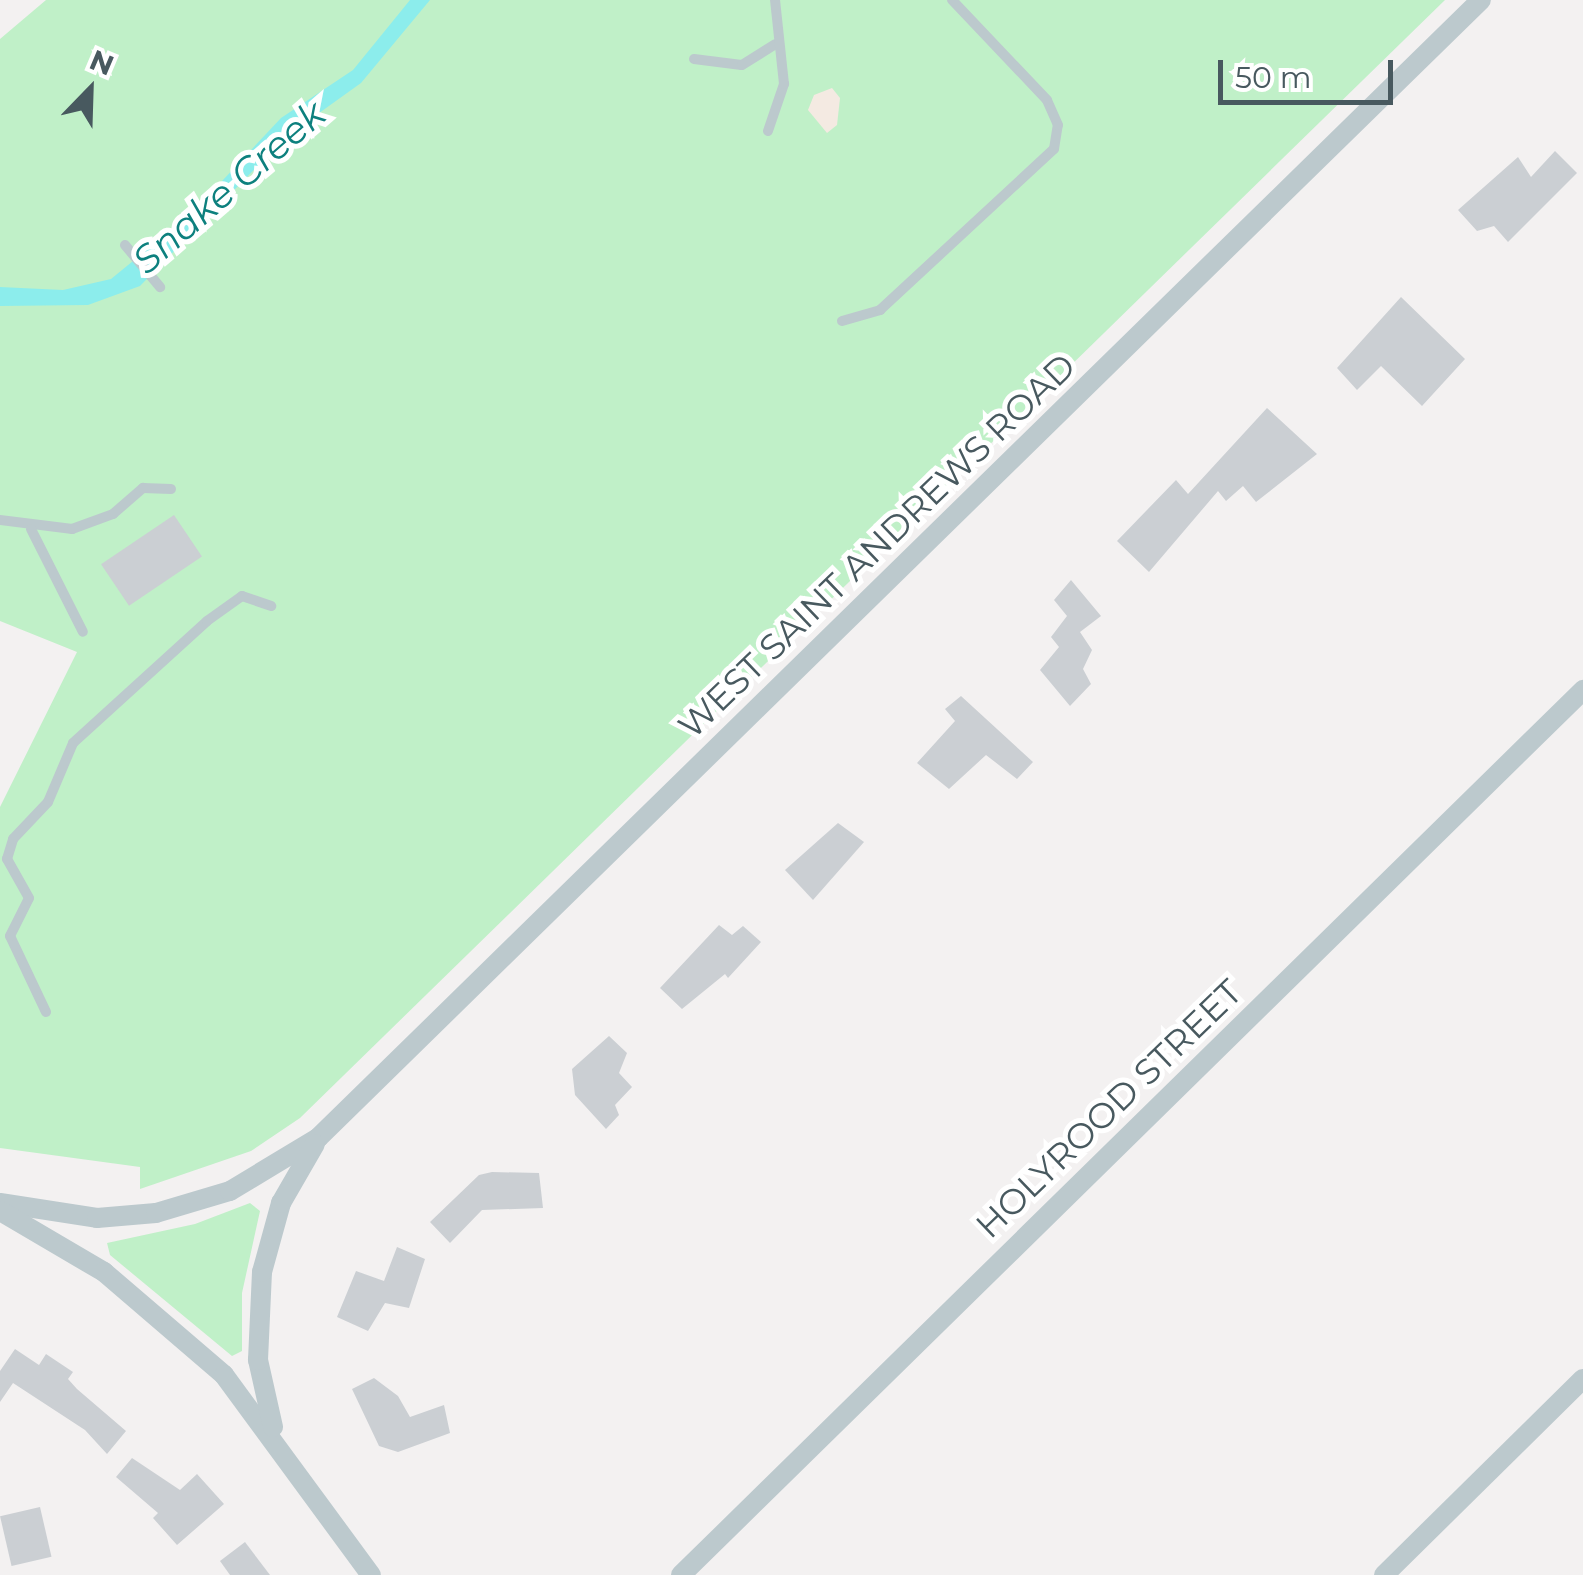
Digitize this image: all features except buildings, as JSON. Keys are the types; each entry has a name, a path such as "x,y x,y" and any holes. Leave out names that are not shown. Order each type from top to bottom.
{"street":[{"name":"WEST SAINT ANDREWS ROAD","path":"0,1203 97,1218 156,1213 230,1191 318,1138 1480,0"},
{"name":"HOLYROOD STREET","path":"680,1575 1583,690"},
{"name":"WEST SAINT ANDREWS ROAD","path":"276,1439 258,1360 262,1272 281,1203 318,1138"},
{"path":"0,1212 144,1302 224,1375 276,1439 371,1575"},
{"path":"1384,1575 1583,1379"}],"lane":[{"path":"768,132 784,84 776,44 775,0"},
{"path":"842,321 880,310 1032,174 1058,139 1046,100 952,0"},
{"path":"694,59 742,64 776,44"},
{"path":"126,245 156,282"},
{"path":"0,520 31,529 72,530 113,514 143,488 171,489"},
{"path":"31,529 83,632"},
{"path":"46,1012 10,936 29,898 7,859 12,839 48,802 73,743 208,622 242,596 272,606"}],"green space":[{"path":"46,0 1445,0 300,1118 251,1151 140,1189 140,1167 0,1148 0,807 77,652 0,621 0,39"},
{"path":"250,1203 260,1211 242,1293 242,1351 232,1356 110,1255 107,1243 195,1224"}],"sand":[{"path":"832,88 840,98 837,125 827,133 808,110 814,95"}],"water":[{"name":"Snake Creek","path":"410,0 430,0 361,83 287,136 140,286 88,305 0,306 0,287 63,290 111,279 193,212 281,118 353,70"}]}
